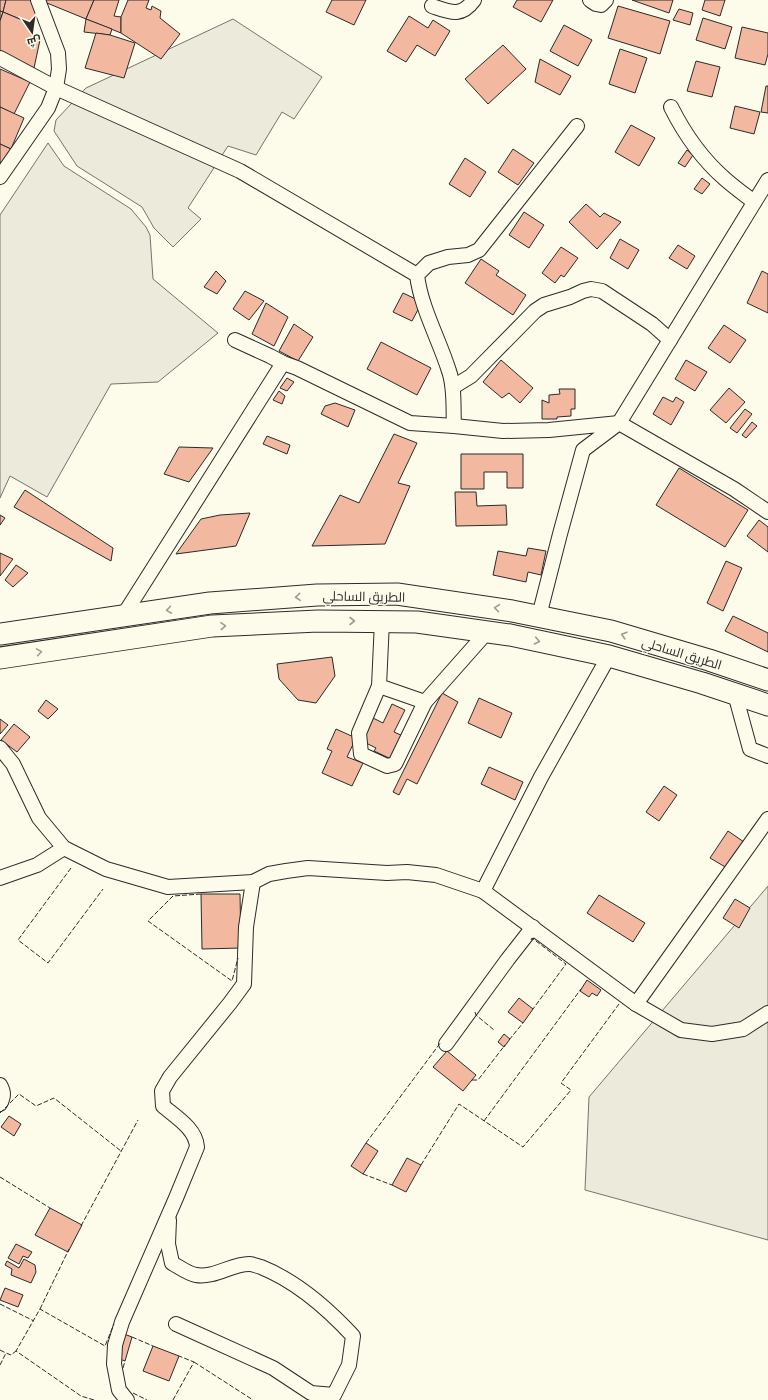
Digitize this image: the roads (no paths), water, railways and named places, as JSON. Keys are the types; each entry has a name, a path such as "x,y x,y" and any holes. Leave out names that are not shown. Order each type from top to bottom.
{"highway":[{"name":"الطريق الساحلي","path":"0,634 210,603 317,595 396,594 512,611 611,631 709,660 768,680"},
{"name":"الطريق الساحلي","path":"0,658 212,626 318,621 417,622 510,635 609,656 702,683 768,705"}],"street":[{"path":"0,177 48,108 56,88 59,69 58,52 38,0"},
{"path":"432,6 451,12 468,8 474,0"},
{"path":"590,0 601,5 606,0"},
{"path":"0,58 56,88 240,171 417,276"},
{"path":"671,107 680,126 706,160 724,179 754,202"},
{"path":"454,426 453,387 450,372 418,288 417,276 429,263 448,256 468,255 479,250 577,126"},
{"path":"539,616 583,450 619,423 768,180"},
{"path":"453,387 470,376 544,305 591,289 602,291 652,324 670,340"},
{"path":"235,340 282,363 297,368 410,423 503,431 549,430 619,423 734,489 768,512"},
{"path":"122,616 282,363"},
{"path":"382,621 379,686 359,733 361,754 388,766 395,764 425,702 487,632"},
{"path":"482,891 541,777 609,656"},
{"path":"379,686 425,702"},
{"path":"735,694 750,749 768,756"},
{"path":"0,748 13,764 38,818 64,848 106,869 168,887 253,882 269,874 308,868 387,873 407,872 436,875 482,891 636,1004 681,1030 712,1034 743,1029 768,1013"},
{"path":"636,1004 768,819"},
{"path":"0,878 37,865 64,848"},
{"path":"127,1400 119,1390 114,1364 115,1345 122,1322 140,1278 197,1147 197,1140 193,1134 181,1120 164,1106 162,1091 182,1061 244,984 246,927 253,882"},
{"path":"446,1044 533,927"},
{"path":"0,1085 3,1091 3,1097 0,1104"},
{"path":"169,1214 168,1244 172,1263 195,1275 209,1275 228,1268 250,1263 272,1272 304,1292 327,1311 352,1336 349,1365 334,1395 311,1393 273,1368 176,1324"}]}
